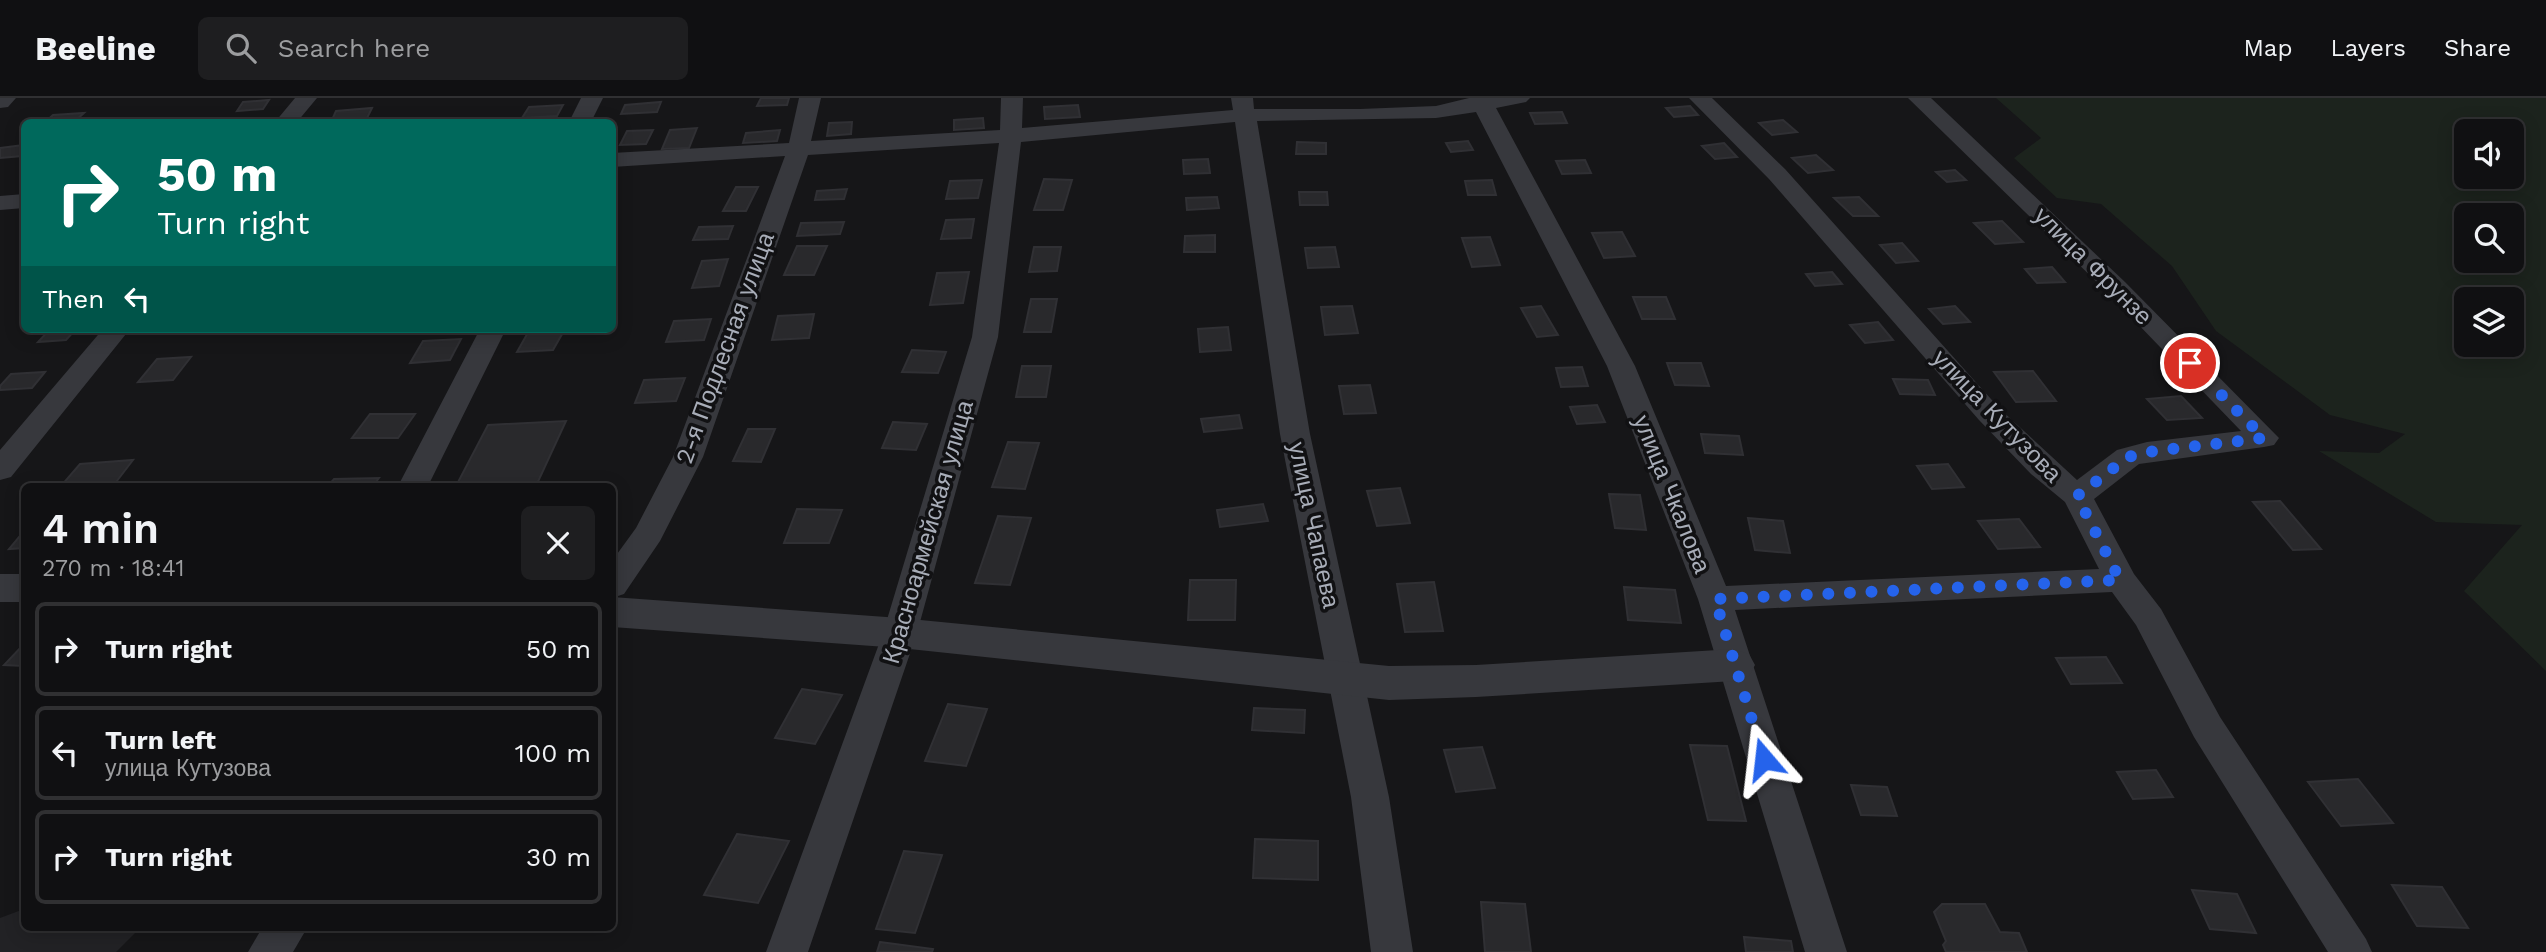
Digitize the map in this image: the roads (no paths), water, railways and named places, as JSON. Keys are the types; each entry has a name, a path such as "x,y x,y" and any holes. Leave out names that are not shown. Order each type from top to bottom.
{"street":[{"path":"0,102 5,98"},
{"path":"288,119 306,98"},
{"path":"582,119 592,98"},
{"name":"2-я Подлесная улица","path":"616,580 649,533 688,457 798,151 810,98"},
{"name":"Красноармейская улица","path":"787,952 900,634 985,337 1011,136 1012,98"},
{"path":"616,160 798,151 1011,136 1243,106 1404,114 1481,101 1519,98"},
{"name":"улица Кутузова","path":"1700,98 1777,174 1989,414 2042,467 2077,496 2120,580 2149,618 2207,727 2351,952"},
{"name":"улица Фрунзе","path":"1919,98 2116,287 2264,438 2147,452 2128,457 2077,496"},
{"name":"улица Чкалова","path":"1481,101 1621,366 1715,599 1826,952"},
{"name":"улица Чапаева","path":"1243,106 1295,434 1370,797 1392,952"},
{"path":"0,203 21,201"},
{"path":"0,470 114,333"},
{"path":"415,483 492,333"},
{"path":"1715,599 2120,580"},
{"path":"0,588 21,588"},
{"path":"616,612 900,634 1389,682 1476,681 1734,665"},
{"path":"269,952 284,931"}]}
